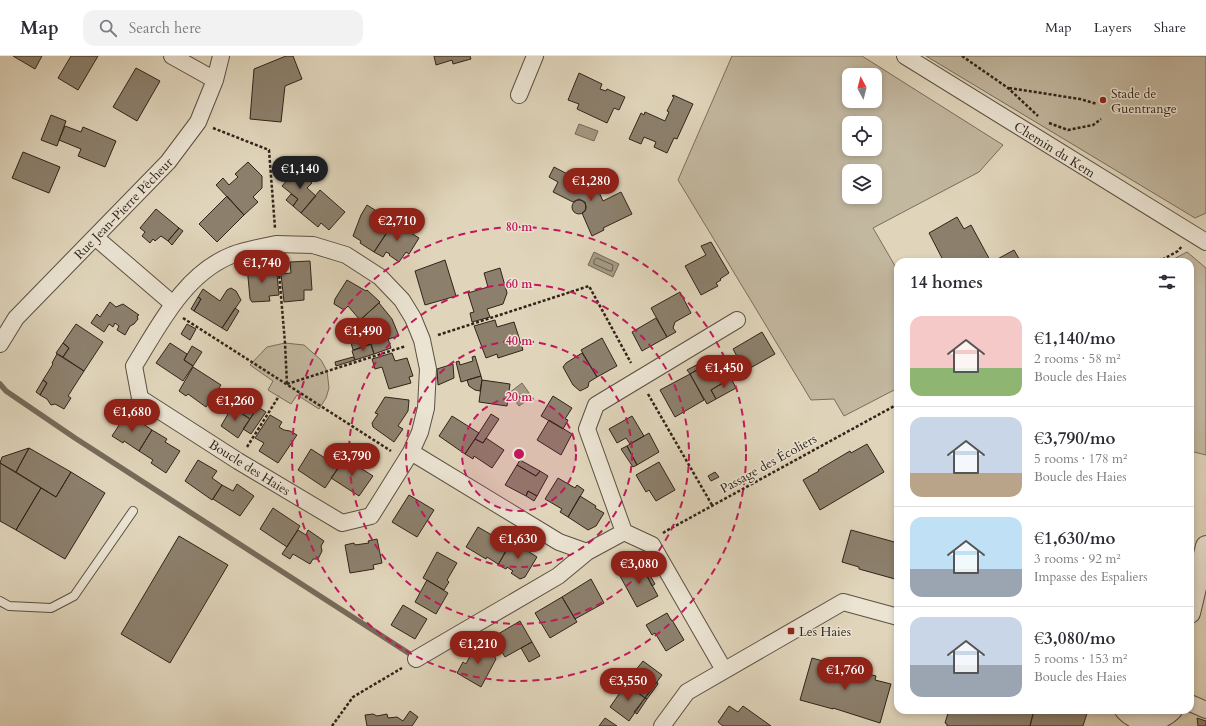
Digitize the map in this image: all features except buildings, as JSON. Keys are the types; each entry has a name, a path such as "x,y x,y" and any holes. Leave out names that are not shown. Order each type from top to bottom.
{"street":[{"path":"172,56 215,80"},
{"name":"Rue Jean-Pierre Pêcheur","path":"0,344 16,318 168,162 198,122 215,80 221,56"},
{"path":"519,95 535,56"},
{"name":"Chemin du Kem","path":"905,56 1206,242"},
{"path":"95,237 172,306"},
{"name":"Boucle des Haies","path":"276,244 313,245 346,255 380,277 402,300 413,318 422,340 428,369 426,408 420,432 408,456 371,516 342,523 238,461 140,398 134,366 172,306 190,284 209,268 230,256 250,249 276,244"},
{"path":"724,670 652,545 624,532 587,429 596,405 736,320"},
{"path":"408,456 559,542 587,552"},
{"path":"416,659 558,576 587,552 624,532"},
{"path":"1194,596 1206,546"},
{"path":"662,726 687,692 843,602 894,616"},
{"path":"1194,705 1206,710"},
{"path":"1132,714 1151,723 1166,714"}],"lane":[{"path":"0,601 9,606 50,608 74,596 133,511"}],"path":[{"path":"962,56 1008,88 1042,120 1068,130 1093,125 1101,118"},
{"path":"1008,88 1080,99 1097,104"},
{"path":"1165,258 1178,251 1191,233"},
{"path":"589,286 712,505"},
{"path":"172,306 408,456"},
{"path":"238,461 279,396"},
{"name":"Passage des Écoliers","path":"652,545 666,530 894,406"},
{"path":"332,726 353,696 416,659"}],"shaded area":[{"path":"732,56 862,56 881,68 842,68 842,108 882,108 882,69 1003,145 979,172 873,228 894,264 894,390 844,416 834,399 811,400 678,180"},
{"name":"Stade de Guentrange","path":"926,56 1206,56 1206,213 1195,218"},
{"path":"1187,252 1206,268 1206,455 1194,452 1194,258 1176,258"},
{"path":"285,343 304,345 321,360 327,371 329,388 326,398 319,409 297,395 291,404 268,390 273,381 250,365 267,347"}],"water":[{"path":"579,124 598,131 594,141 575,134"},
{"path":"594,252 619,264 613,277 588,265"},
{"path":"522,383 532,397 519,406 509,393"}],"waterway":[{"path":"0,384 6,391 75,438 410,654"}],"place":[{"name":"Stade de Guentrange","path":"1103,100"},
{"name":"Les Haies","path":"791,631"}]}
